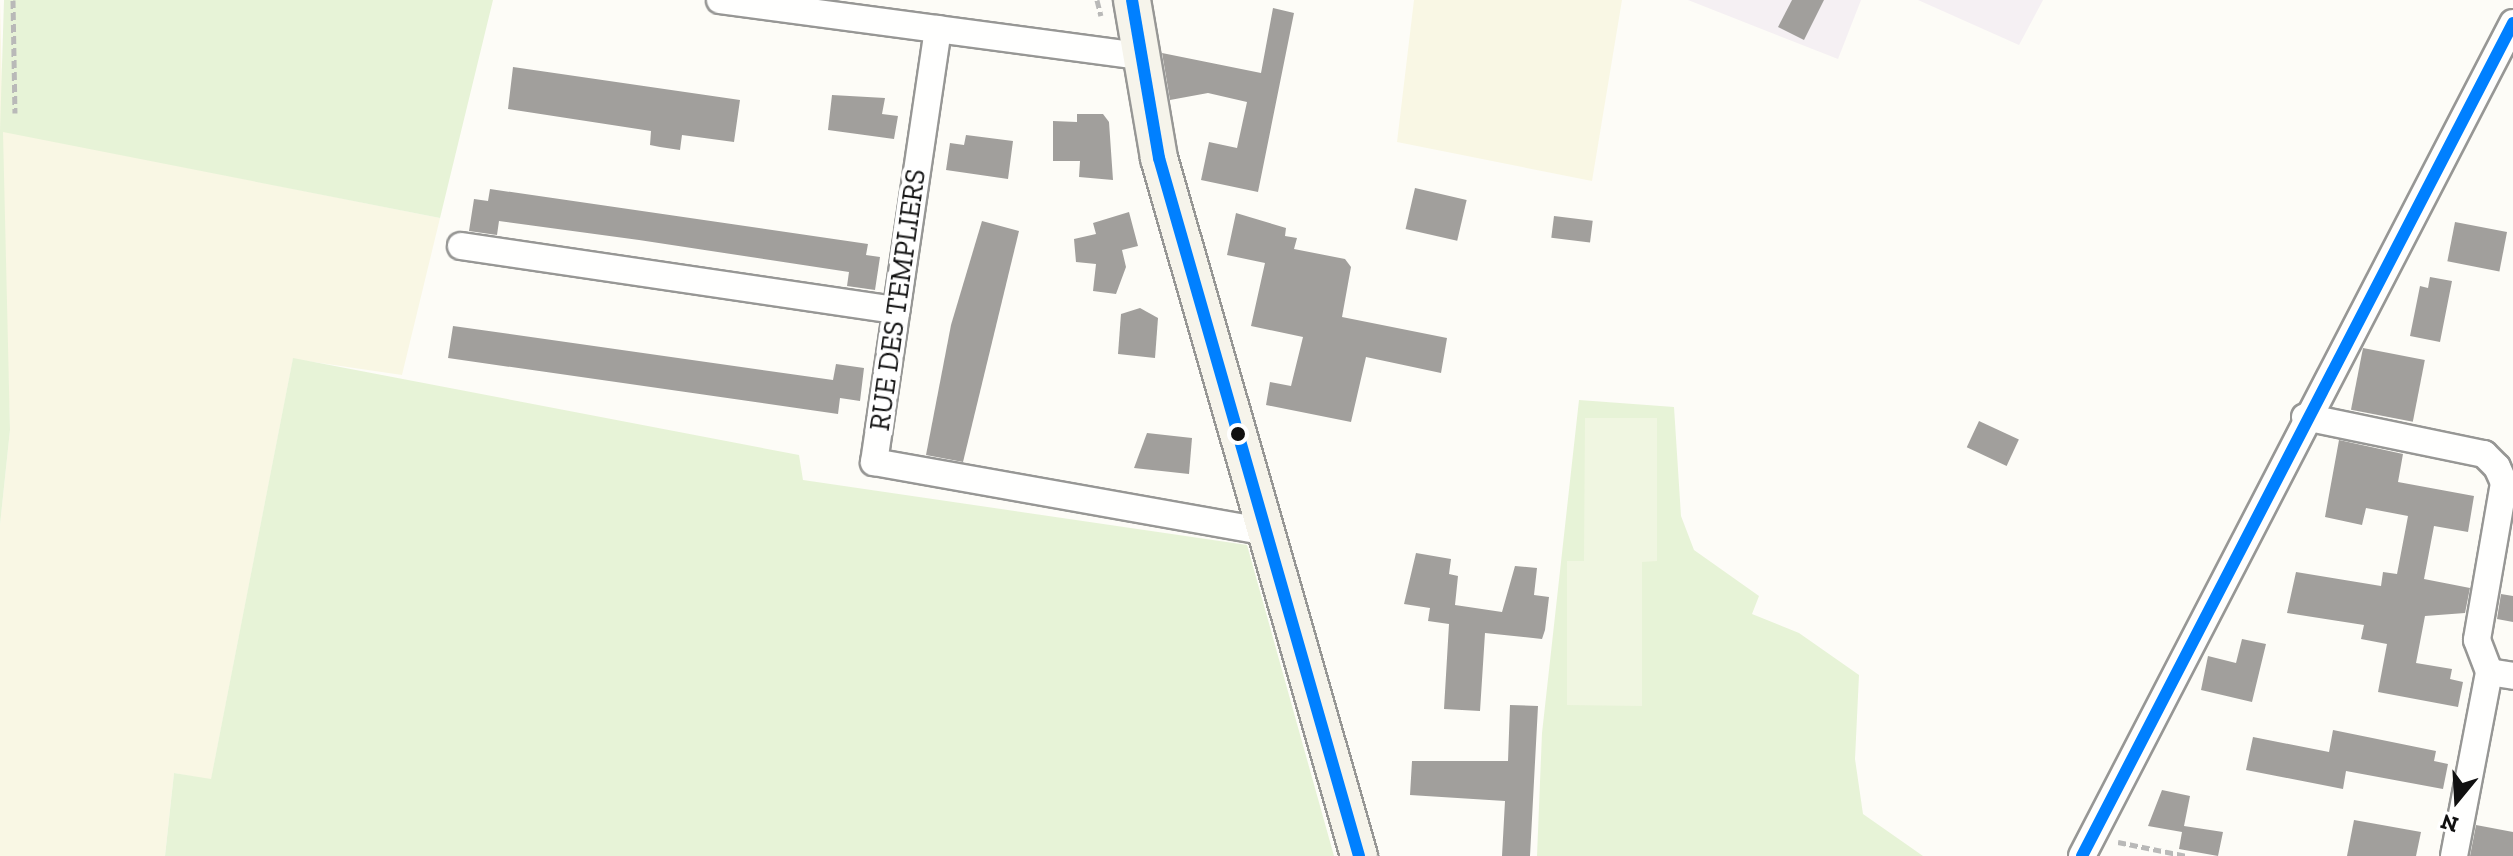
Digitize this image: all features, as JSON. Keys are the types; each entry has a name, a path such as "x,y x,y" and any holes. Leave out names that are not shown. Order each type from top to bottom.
{"main road":[{"path":"1132,0 1159,158 1359,856"}],"street":[{"path":"720,0 1142,56"},
{"path":"2087,846 2305,417 2513,23"},
{"name":"RUE DES TEMPLIERS","path":"938,29 874,462 1266,532"},
{"path":"461,246 896,310"},
{"path":"2305,417 2484,454 2497,467 2504,483 2477,640 2501,674 2454,856"}],"path":[{"path":"13,0 15,113"},
{"path":"2087,846 2187,856"}],"shaded area":[{"path":"0,0 3,131 440,218 402,375 293,359 211,780 174,773 165,856 0,856 0,525 10,430 0,131"},
{"path":"1414,0 1622,0 1592,181 1397,142"},
{"path":"1688,0 1861,0 1838,59"},
{"path":"1918,0 2043,0 2019,45"}],"green space":[{"path":"4,0 493,0 440,218 3,132 10,430 0,525 0,131"},
{"path":"293,358 799,455 803,480 1247,545 1334,856 165,856 174,773 211,779"},
{"path":"1579,400 1674,407 1681,516 1694,550 1759,596 1752,614 1799,633 1859,675 1855,759 1863,814 1923,856 1537,856 1542,733"},
{"path":"1585,418 1657,418 1657,561 1642,562 1642,706 1567,705 1567,561 1584,561"}],"building":[{"path":"1792,0 1824,0 1804,40 1778,27"},
{"path":"1273,8 1294,13 1258,192 1201,180 1209,142 1237,148 1247,102 1208,93 1170,100 1162,53 1261,73"},
{"path":"513,67 740,100 734,142 682,135 680,150 650,145 651,131 508,109"},
{"path":"832,95 885,98 882,114 898,116 894,139 828,130"},
{"path":"1077,114 1103,114 1109,122 1113,180 1079,177 1080,161 1053,161 1053,121 1077,122"},
{"path":"966,135 1013,141 1008,179 946,170 950,143 964,145"},
{"path":"1415,188 1467,200 1457,241 1406,229"},
{"path":"490,189 868,244 866,255 880,257 875,290 847,286 849,272 639,240 499,221 497,235 469,231 474,199 488,201"},
{"path":"1129,212 1138,246 1122,250 1126,267 1116,294 1093,291 1096,264 1076,262 1074,239 1096,234 1093,223"},
{"path":"1236,213 1286,228 1285,236 1297,238 1294,249 1345,259 1351,267 1342,317 1447,338 1441,373 1366,357 1351,422 1266,405 1270,382 1291,386 1303,337 1251,326 1265,263 1227,255"},
{"path":"1554,216 1593,221 1590,243 1551,238"},
{"path":"982,221 1019,231 963,462 926,455 951,325"},
{"path":"2455,222 2507,232 2499,271 2447,261"},
{"path":"2430,277 2452,281 2440,342 2410,336 2420,286 2428,288"},
{"path":"1140,308 1158,318 1155,358 1118,354 1121,314"},
{"path":"453,326 833,380 836,364 864,368 860,401 840,398 838,414 448,358"},
{"path":"2363,348 2425,360 2413,422 2351,410"},
{"path":"1979,421 2019,440 2007,466 1967,447"},
{"path":"1147,433 1192,438 1189,474 1134,468"},
{"path":"2339,440 2403,454 2398,482 2474,496 2468,532 2434,526 2424,579 2470,588 2465,613 2425,616 2416,663 2452,669 2450,679 2463,682 2458,707 2378,692 2387,644 2361,639 2364,625 2287,613 2296,572 2381,586 2383,572 2397,574 2408,516 2366,508 2362,525 2325,517"},
{"path":"1416,553 1451,559 1449,574 1458,576 1455,605 1502,612 1515,566 1537,568 1534,595 1549,597 1542,639 1485,633 1480,711 1444,709 1449,624 1428,621 1430,608 1404,604"},
{"path":"2501,594 2513,596 2513,622 2497,619"},
{"path":"2242,639 2266,644 2252,702 2201,690 2208,656 2236,663"},
{"path":"1510,705 1538,706 1530,856 1502,856 1505,801 1410,795 1412,761 1508,761"},
{"path":"2333,730 2436,751 2434,761 2448,764 2443,789 2346,771 2343,789 2246,770 2253,737 2329,752"},
{"path":"2162,790 2190,796 2184,826 2223,832 2218,856 2179,849 2182,832 2148,826"},
{"path":"2354,820 2421,832 2416,856 2347,856"},
{"path":"2476,825 2513,832 2513,856 2470,856"}],"transit line":[{"path":"1132,0 1159,158 1359,856"},
{"path":"2082,856 2513,23"}]}
